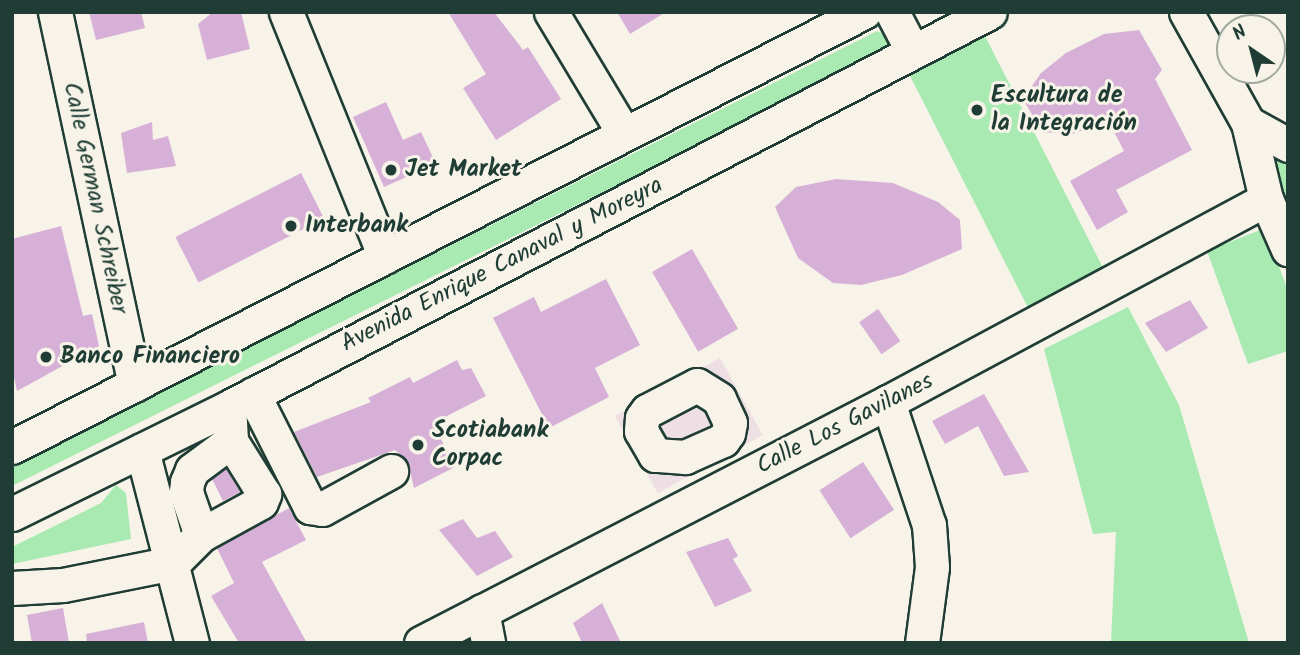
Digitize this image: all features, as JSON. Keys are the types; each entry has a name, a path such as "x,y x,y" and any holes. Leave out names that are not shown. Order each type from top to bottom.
{"street":[{"name":"Calle German Schreiber","path":"55,12 135,384"},
{"path":"285,12 385,257"},
{"path":"551,12 623,132"},
{"path":"12,447 623,132 864,12"},
{"path":"892,12 914,52"},
{"name":"Avenida Enrique Canaval y Moreyra","path":"12,514 241,401 990,12"},
{"path":"1186,12 1248,123 1266,200 1288,249"},
{"path":"1248,123 1288,145"},
{"name":"Calle Los Gavilanes","path":"421,643 485,627 721,488 1266,200"},
{"path":"201,535 186,492 192,470 231,441 241,401"},
{"path":"241,401 310,507 321,509 391,471"},
{"path":"888,402 929,526 932,567 922,643"},
{"path":"12,588 63,585 173,563 201,535 261,502 264,494 231,441"},
{"path":"142,450 192,643"},
{"path":"700,452 721,488"},
{"path":"152,488 186,492"}],"shaded area":[{"path":"720,358 763,435 658,493 615,416"}],"green space":[{"path":"877,31 893,38 886,51 12,486 12,466"},
{"path":"985,36 1105,271 1029,310 909,75"},
{"path":"1288,151 1288,206 1266,154"},
{"path":"1265,228 1288,291 1288,351 1248,364 1207,251"},
{"path":"1128,307 1179,405 1249,643 1111,643 1116,532 1093,534 1044,349"},
{"path":"116,485 126,493 131,539 12,564 12,547 101,503"}],"building":[{"path":"89,12 141,12 145,28 96,40"},
{"path":"213,12 241,12 250,49 207,60 198,24"},
{"path":"448,12 494,12 523,50 528,47 561,99 496,140 463,88 486,74"},
{"path":"617,12 666,12 630,34"},
{"path":"1139,30 1162,70 1155,79 1192,150 1116,190 1128,212 1097,230 1070,181 1124,151 1108,120 1073,134 1042,132 1023,99 1041,73 1066,53 1104,34"},
{"path":"386,102 403,140 421,132 436,164 384,187 353,117"},
{"path":"152,122 153,140 168,136 176,166 127,173 121,133"},
{"path":"301,173 324,218 199,282 175,237"},
{"path":"836,179 893,183 938,202 960,220 962,249 902,275 861,285 833,283 798,258 775,207 796,187"},
{"path":"61,226 83,316 92,314 99,346 17,391 12,368 12,239"},
{"path":"692,249 738,329 698,352 652,272"},
{"path":"606,279 640,345 595,368 609,397 549,428 493,318 534,297 541,312"},
{"path":"1190,300 1208,328 1166,352 1145,323"},
{"path":"878,309 900,341 882,354 859,322"},
{"path":"457,360 462,370 471,368 486,396 433,423 455,467 414,488 408,462 395,450 317,477 294,432 371,402 368,398 410,377 413,383"},
{"path":"984,394 1029,472 1004,476 978,426 945,444 932,421"},
{"path":"863,462 894,510 850,538 819,490"},
{"path":"226,469 240,492 223,501 212,479"},
{"path":"289,508 306,540 262,562 307,643 239,643 211,596 234,583 217,548"},
{"path":"463,519 477,538 495,531 513,557 477,576 439,530"},
{"path":"728,538 738,556 733,559 752,591 715,607 686,552"},
{"path":"602,603 621,643 582,643 573,623"},
{"path":"63,608 69,643 32,643 27,615"},
{"path":"144,622 148,643 87,643 86,634"}],"place":[{"name":"Escultura de la Integración","path":"977,110"},
{"name":"Jet Market","path":"391,170"},
{"name":"Interbank","path":"291,226"},
{"name":"Banco Financiero","path":"46,357"},
{"name":"Scotiabank Corpac","path":"418,445"}]}
